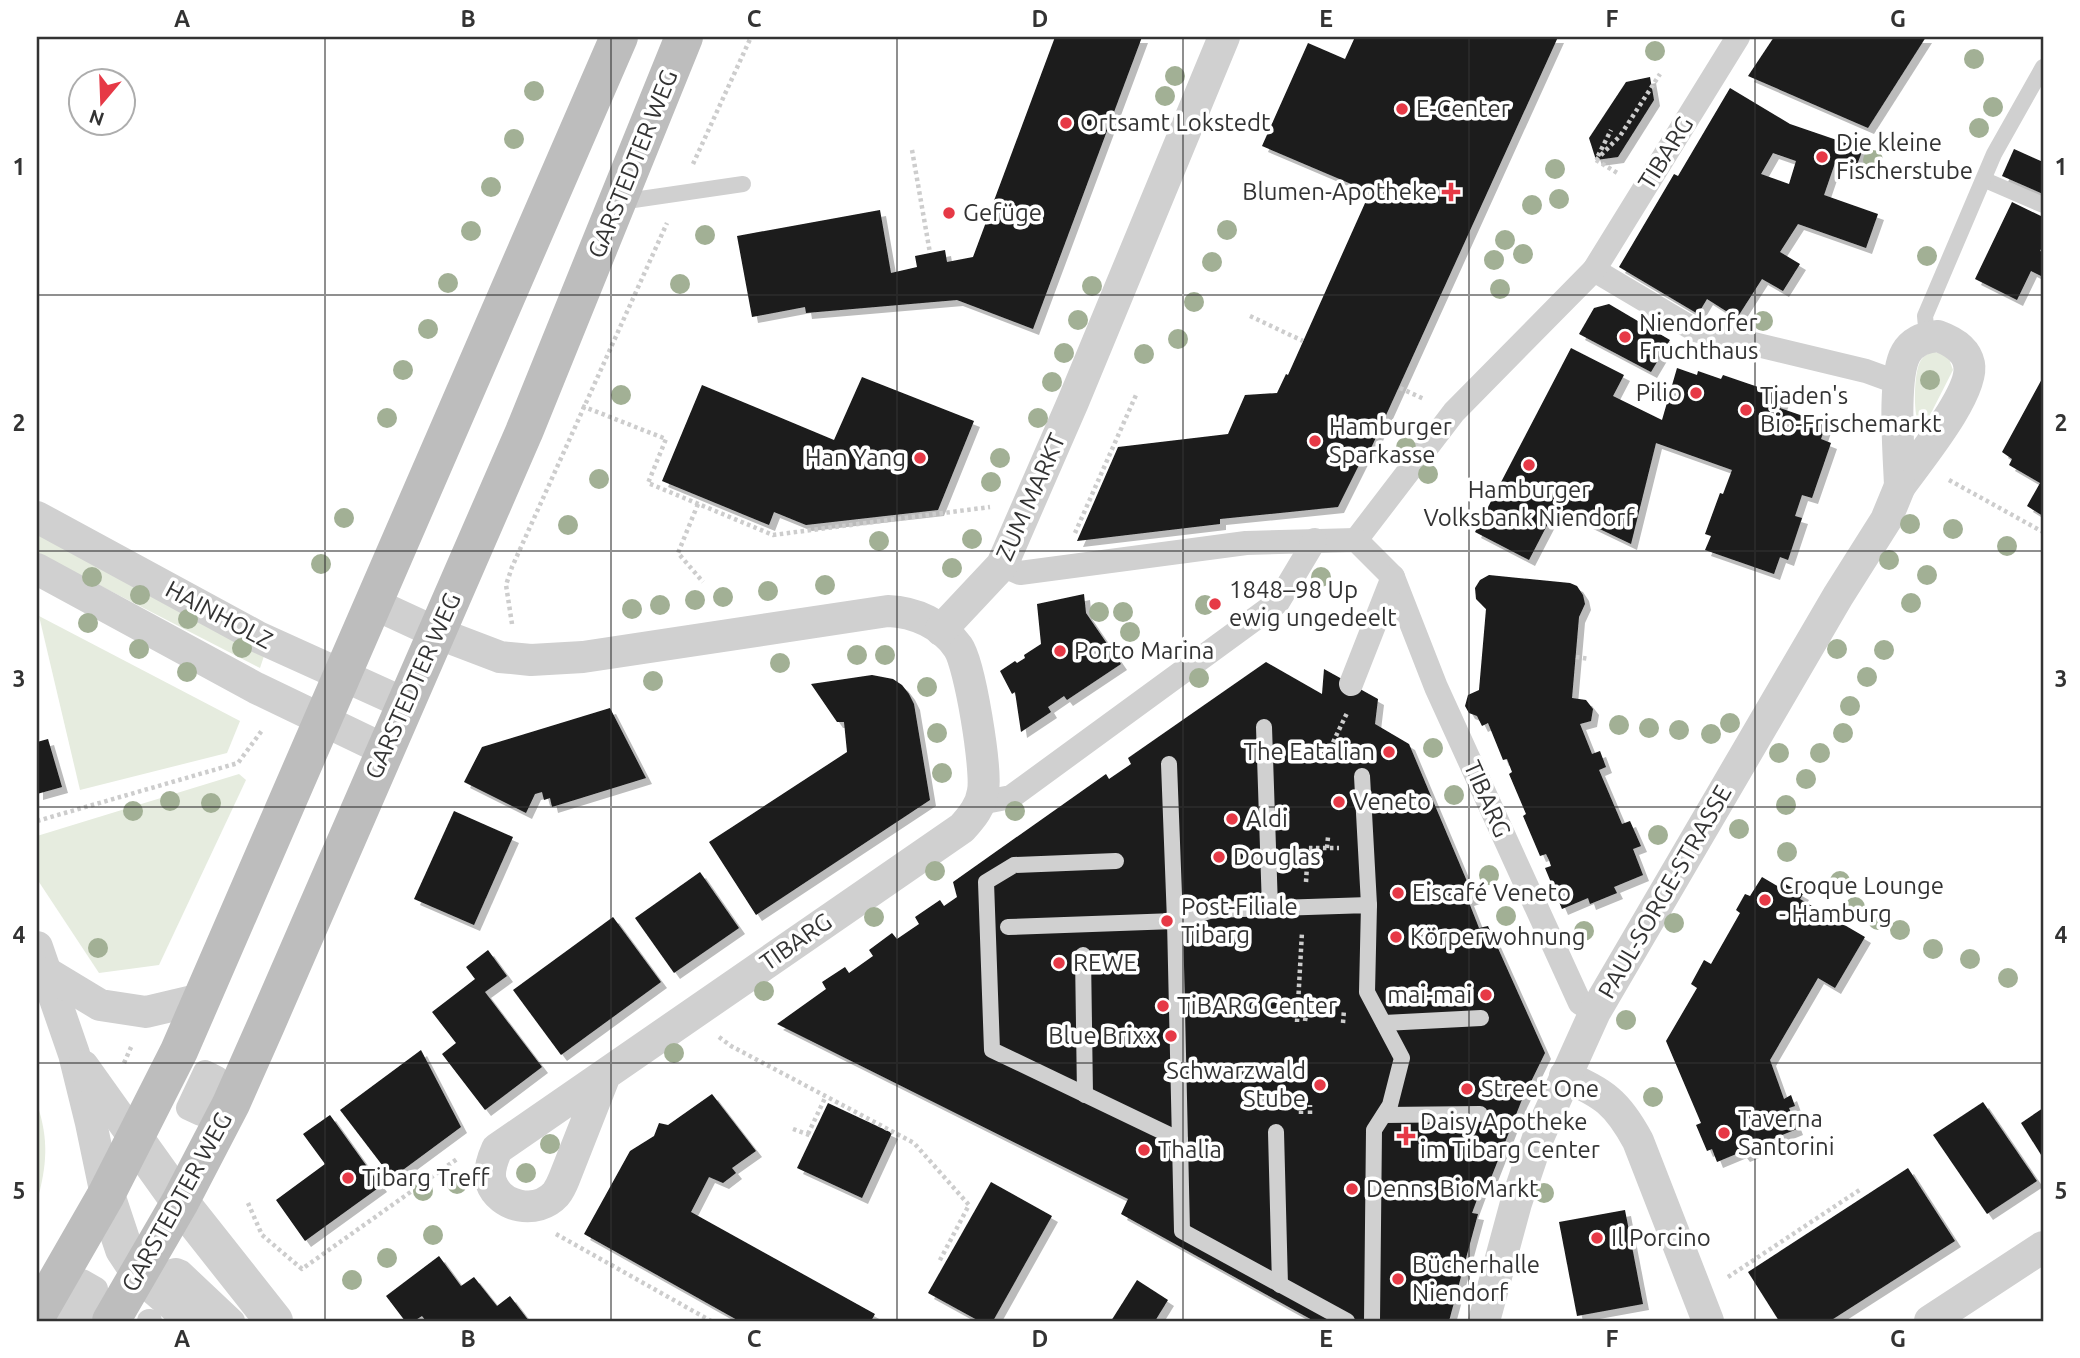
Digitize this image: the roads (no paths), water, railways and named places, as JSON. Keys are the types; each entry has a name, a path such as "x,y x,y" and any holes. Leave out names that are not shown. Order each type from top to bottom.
{"main road":[{"path":"37,1315 106,1195 179,1051 619,37"},
{"name":"GARSTEDTER WEG","path":"111,1321 180,1202 231,1104 261,1037 541,390 684,37"}],"street":[{"name":"ZUM MARKT","path":"941,630 1002,565 1224,37"},
{"name":"TIBARG","path":"1595,1012 1580,1003 1436,687 1393,577 1356,540 1454,412 1594,270 1738,37"},
{"path":"1594,270 1695,330 1866,371 1899,383"},
{"name":"PAUL-SORGE-STRASSE","path":"1484,1321 1516,1203 1538,1138 1595,1012 1838,596 1886,520 1908,474 1960,400 1970,372 1966,354 1950,340 1938,336 1917,341 1907,350 1902,360 1899,383 1908,474"},
{"name":"HAINHOLZ","path":"37,517 258,637 406,704"},
{"path":"372,603 437,633 500,657 531,660 583,657 888,611 912,614 941,630 959,649 969,673 984,776 980,803 1011,796 1278,602 1315,540"},
{"path":"1002,565 1020,573 1246,543 1356,540"},
{"name":"HAINHOLZ","path":"37,569 283,701 385,750"},
{"path":"1351,684 1393,577"},
{"name":"TIBARG","path":"605,1075 564,1180 555,1195 540,1205 520,1207 502,1198 490,1180 497,1149 962,828 980,803"},
{"path":"42,960 100,1005 146,1012 201,999"},
{"path":"42,960 74,1054 106,1195 124,1249 140,1273 196,1321"},
{"path":"74,1054 180,1202 274,1321"},
{"path":"1565,1076 1609,1100 1627,1121 1639,1141 1703,1309"},
{"path":"1930,1321 2043,1247"},
{"path":"218,1321 180,1291 170,1279 172,1271 181,1272 233,1321"},
{"path":"58,1321 82,1281 96,1289 77,1321"}],"lane":[{"path":"1927,337 1925,316 1994,154 2043,67"},
{"path":"1985,180 2043,205"},
{"path":"617,203 743,184"},
{"path":"1264,727 1270,908"},
{"path":"1169,764 1181,1231 1347,1321"},
{"path":"1362,776 1368,905 1367,992 1402,1058 1390,1105 1374,1130 1372,1321"},
{"path":"1116,861 1014,865 986,883 992,1051 1180,1140"},
{"path":"1008,927 1175,921 1213,910 1368,905"},
{"path":"1083,955 1085,1095"},
{"path":"1384,1023 1481,1018"},
{"path":"1384,1115 1480,1114"},
{"path":"1276,1132 1280,1285"}],"place":[{"name":"E-Center","path":"1402,109"},
{"name":"Ortsamt Lokstedt","path":"1066,123"},
{"name":"Die kleine Fischerstube","path":"1822,157"},
{"name":"Blumen-Apotheke","path":"1451,192"},
{"name":"Gefüge","path":"949,213"},
{"name":"Niendorfer Fruchthaus","path":"1625,337"},
{"name":"Pilio","path":"1696,393"},
{"name":"Tjaden's Bio-Frischemarkt","path":"1746,410"},
{"name":"Hamburger Sparkasse","path":"1315,441"},
{"name":"Han Yang","path":"920,458"},
{"name":"Hamburger Volksbank Niendorf","path":"1529,465"},
{"name":"1848–98 Up ewig ungedeelt","path":"1215,604"},
{"name":"Porto Marina","path":"1060,651"},
{"name":"The Eatalian","path":"1389,752"},
{"name":"Veneto","path":"1339,802"},
{"name":"Aldi","path":"1232,819"},
{"name":"Douglas","path":"1219,857"},
{"name":"Eiscafé Veneto","path":"1398,893"},
{"name":"Croque Lounge - Hamburg","path":"1765,900"},
{"name":"Post-Filiale Tibarg","path":"1167,921"},
{"name":"Körperwohnung","path":"1396,937"},
{"name":"REWE","path":"1059,963"},
{"name":"mai-mai","path":"1486,995"},
{"name":"TiBARG Center","path":"1163,1006"},
{"name":"Blue Brixx","path":"1171,1036"},
{"name":"Schwarzwald Stube","path":"1320,1085"},
{"name":"Street One","path":"1467,1089"},
{"name":"Taverna Santorini","path":"1724,1133"},
{"name":"Daisy Apotheke im Tibarg Center","path":"1406,1136"},
{"name":"Thalia","path":"1144,1150"},
{"name":"Tibarg Treff","path":"348,1178"},
{"name":"Denns BioMarkt","path":"1352,1189"},
{"name":"Il Porcino","path":"1597,1238"},
{"name":"Bücherhalle Niendorf","path":"1398,1279"}]}
